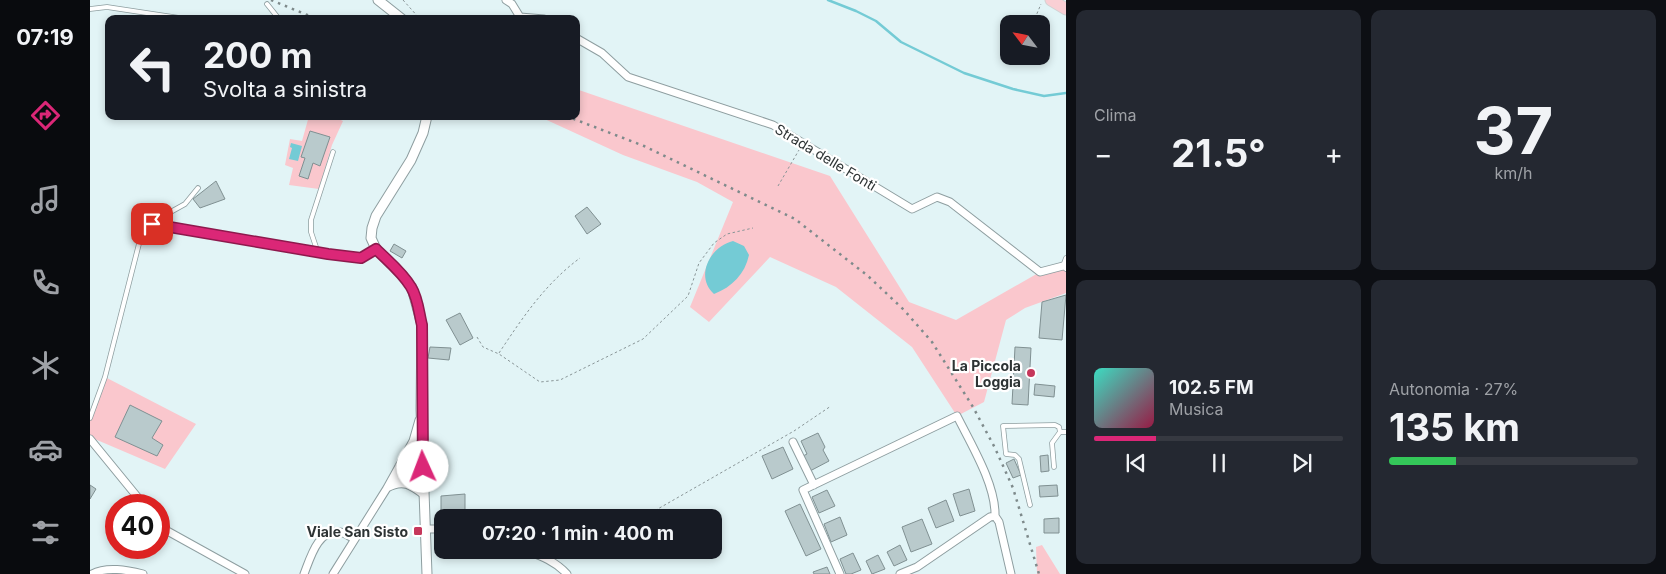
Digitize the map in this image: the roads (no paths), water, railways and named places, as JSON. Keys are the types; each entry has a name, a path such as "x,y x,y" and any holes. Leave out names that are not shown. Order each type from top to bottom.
{"main road":[{"path":"1062,0 1066,2"},
{"path":"1046,2 1066,9"}],"street":[{"path":"378,0 397,15"},
{"path":"506,0 512,4 519,15"},
{"name":"Strada delle Fonti","path":"580,40 602,53 628,77 773,125 912,209 937,197 950,202 1040,272 1064,267"},
{"path":"426,120 423,133 411,160 376,216 372,228 372,238 376,249 403,276 412,288 422,325 421,409 427,574"},
{"path":"333,574 387,488 413,441 421,409"},
{"path":"840,574 803,490 957,416 982,466 995,506 995,516 999,522 1010,574"},
{"path":"90,438 135,494"},
{"path":"793,442 814,485"},
{"path":"399,466 414,463 423,467"},
{"path":"387,488 400,477 423,467"},
{"path":"394,484 407,484 424,495"},
{"path":"900,574 917,567 990,516 995,516"},
{"path":"425,529 434,529"},
{"path":"170,532 244,574"},
{"path":"304,574 317,543 329,533 339,532 354,539"},
{"path":"548,559 567,574"},
{"path":"92,574 101,569 131,571 142,574"}],"lane":[{"path":"267,4 276,15"},
{"path":"90,9 107,7 160,15"},
{"path":"318,253 311,232 310,220 333,152"},
{"path":"90,418 105,377 142,232 147,224 185,204 198,188"},
{"path":"147,224 318,253 361,258 376,249"},
{"path":"1064,267 1066,258"},
{"path":"1030,505 1019,459 1015,455 1006,454 1003,426 1056,425 1060,432"},
{"path":"1060,432 1066,432"},
{"path":"1054,467 1052,444 1060,432"}],"water":[{"path":"291,143 302,146 298,161 289,159 292,148 290,147"},
{"path":"733,241 744,246 749,255 747,262 741,274 732,284 714,294 708,287 705,271 712,255 725,244"}],"waterway":[{"path":"828,0 876,21 901,42 964,73 1013,89 1044,96 1066,93"}],"railway":[{"path":"271,0 307,15"},
{"path":"576,120 644,146 795,219 868,276 904,310 932,342 973,407 995,448 1013,488 1039,574"}],"place":[{"name":"La Piccola Loggia","path":"1031,373"},
{"name":"Viale San Sisto","path":"418,531"}]}
